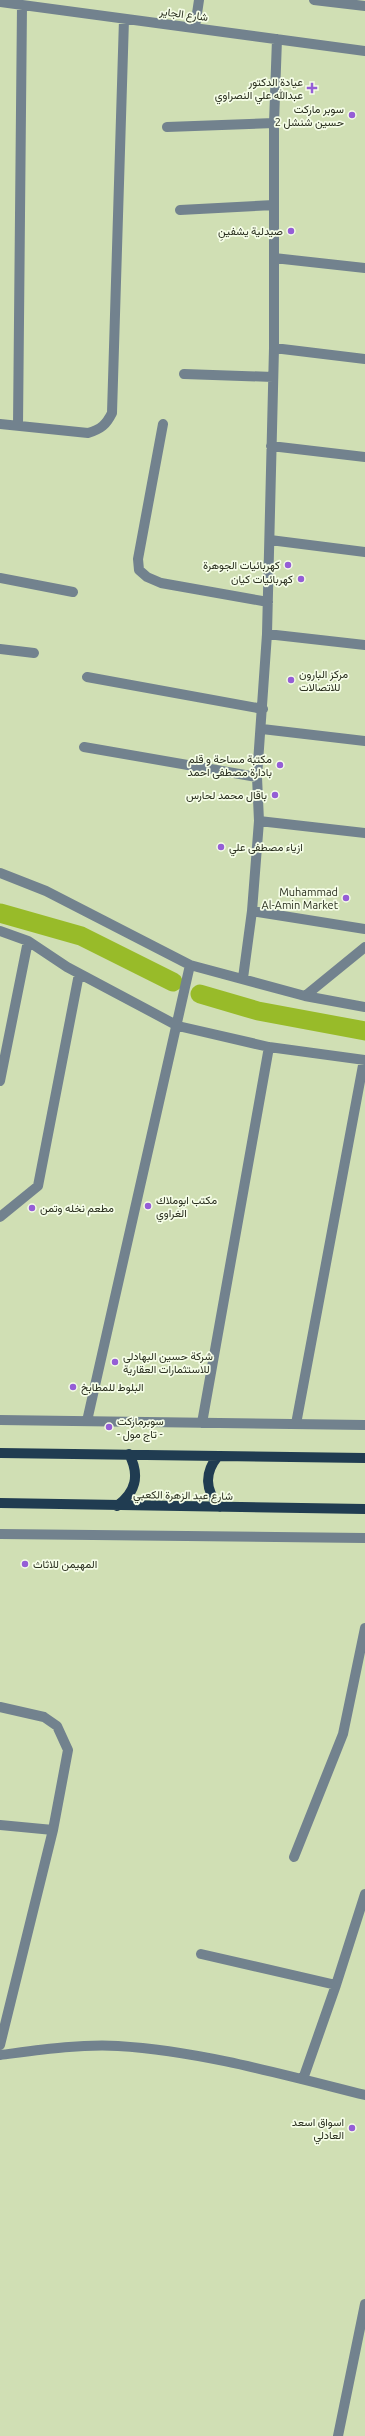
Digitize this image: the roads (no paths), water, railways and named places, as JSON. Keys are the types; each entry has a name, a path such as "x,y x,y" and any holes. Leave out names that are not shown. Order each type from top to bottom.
{"main road":[{"path":"0,1453 365,1458"},
{"path":"117,1506 125,1500 135,1483 135,1468 129,1454"},
{"path":"218,1456 212,1463 207,1482 211,1496 220,1508"},
{"name":"شارع عبد الزهرة الكعبي","path":"0,1503 220,1508 365,1509"}],"street":[{"path":"195,27 199,0"},
{"path":"314,0 362,4"},
{"name":"شارع الجاير","path":"0,2 365,51"},
{"path":"18,426 22,5"},
{"path":"0,424 88,433 98,430 107,423 112,413 124,19"},
{"path":"243,978 252,911 259,821 257,777 262,729 267,634 274,348 274,123 277,39"},
{"path":"167,127 274,123"},
{"path":"180,210 274,205"},
{"path":"274,258 365,268"},
{"path":"274,348 365,359"},
{"path":"184,374 273,377"},
{"path":"163,424 138,559 139,570 147,578 161,583 268,602"},
{"path":"271,446 365,457"},
{"path":"270,540 365,552"},
{"path":"0,578 73,592"},
{"path":"267,634 365,645"},
{"path":"0,649 34,654"},
{"path":"87,677 263,709"},
{"path":"262,729 365,741"},
{"path":"84,747 257,777"},
{"path":"259,821 365,833"},
{"path":"0,873 46,892 190,965 243,978 305,996 364,1006"},
{"path":"252,911 365,929"},
{"path":"0,931 28,942 79,974 178,1026 269,1047 365,1060 296,1424"},
{"path":"0,1081 28,942"},
{"path":"305,996 365,947"},
{"path":"86,1421 178,1026 190,965"},
{"path":"0,1217 38,1186 79,974"},
{"path":"202,1422 269,1047"},
{"path":"0,1420 365,1425"},
{"path":"0,1534 365,1538"},
{"path":"294,1857 343,1734 365,1628"},
{"path":"0,1707 44,1717 57,1726 64,1736 68,1750 53,1830 0,2045"},
{"path":"0,1825 53,1830"},
{"path":"303,2079 336,1986 365,1894"},
{"path":"201,1954 336,1986"},
{"path":"0,2055 62,2046 116,2046 164,2050 303,2079 365,2095"},
{"path":"338,2436 365,2304"}],"waterway":[{"path":"0,913 81,936 173,982"},
{"path":"200,994 258,1011 365,1031"}],"place":[{"name":"عيادة الدكتور عبدالله علي النصراوي","path":"312,88"},
{"name":"سوبر ماركت حسين شنشل 2","path":"352,115"},
{"name":"صيدلية يشفينِ","path":"291,231"},
{"name":"كهربائيات الجوهرة","path":"288,565"},
{"name":"كهربائيات كيان","path":"301,579"},
{"name":"مركز البارون للاتصالات","path":"291,680"},
{"name":"مكتبة مساحة و قلم بادارة مصطفى احمد","path":"280,765"},
{"name":"باقال محمد لحارس","path":"275,795"},
{"name":"ازياء مصطفى علي","path":"221,847"},
{"name":"Muhammad Al-Amin Market","path":"346,898"},
{"name":"مكتب ابوملاك الغراوي","path":"148,1206"},
{"name":"مطعم نخله وتمن","path":"32,1208"},
{"name":"شركة حسين البهادلي للاستثمارات العقارية","path":"115,1362"},
{"name":"البلوط للمطابخ","path":"73,1387"},
{"name":"سوبرماركت - تاج مول -","path":"109,1427"},
{"name":"المهيمن للاثاث","path":"25,1564"},
{"name":"اسواق اسعد العادلي","path":"352,2128"}]}
